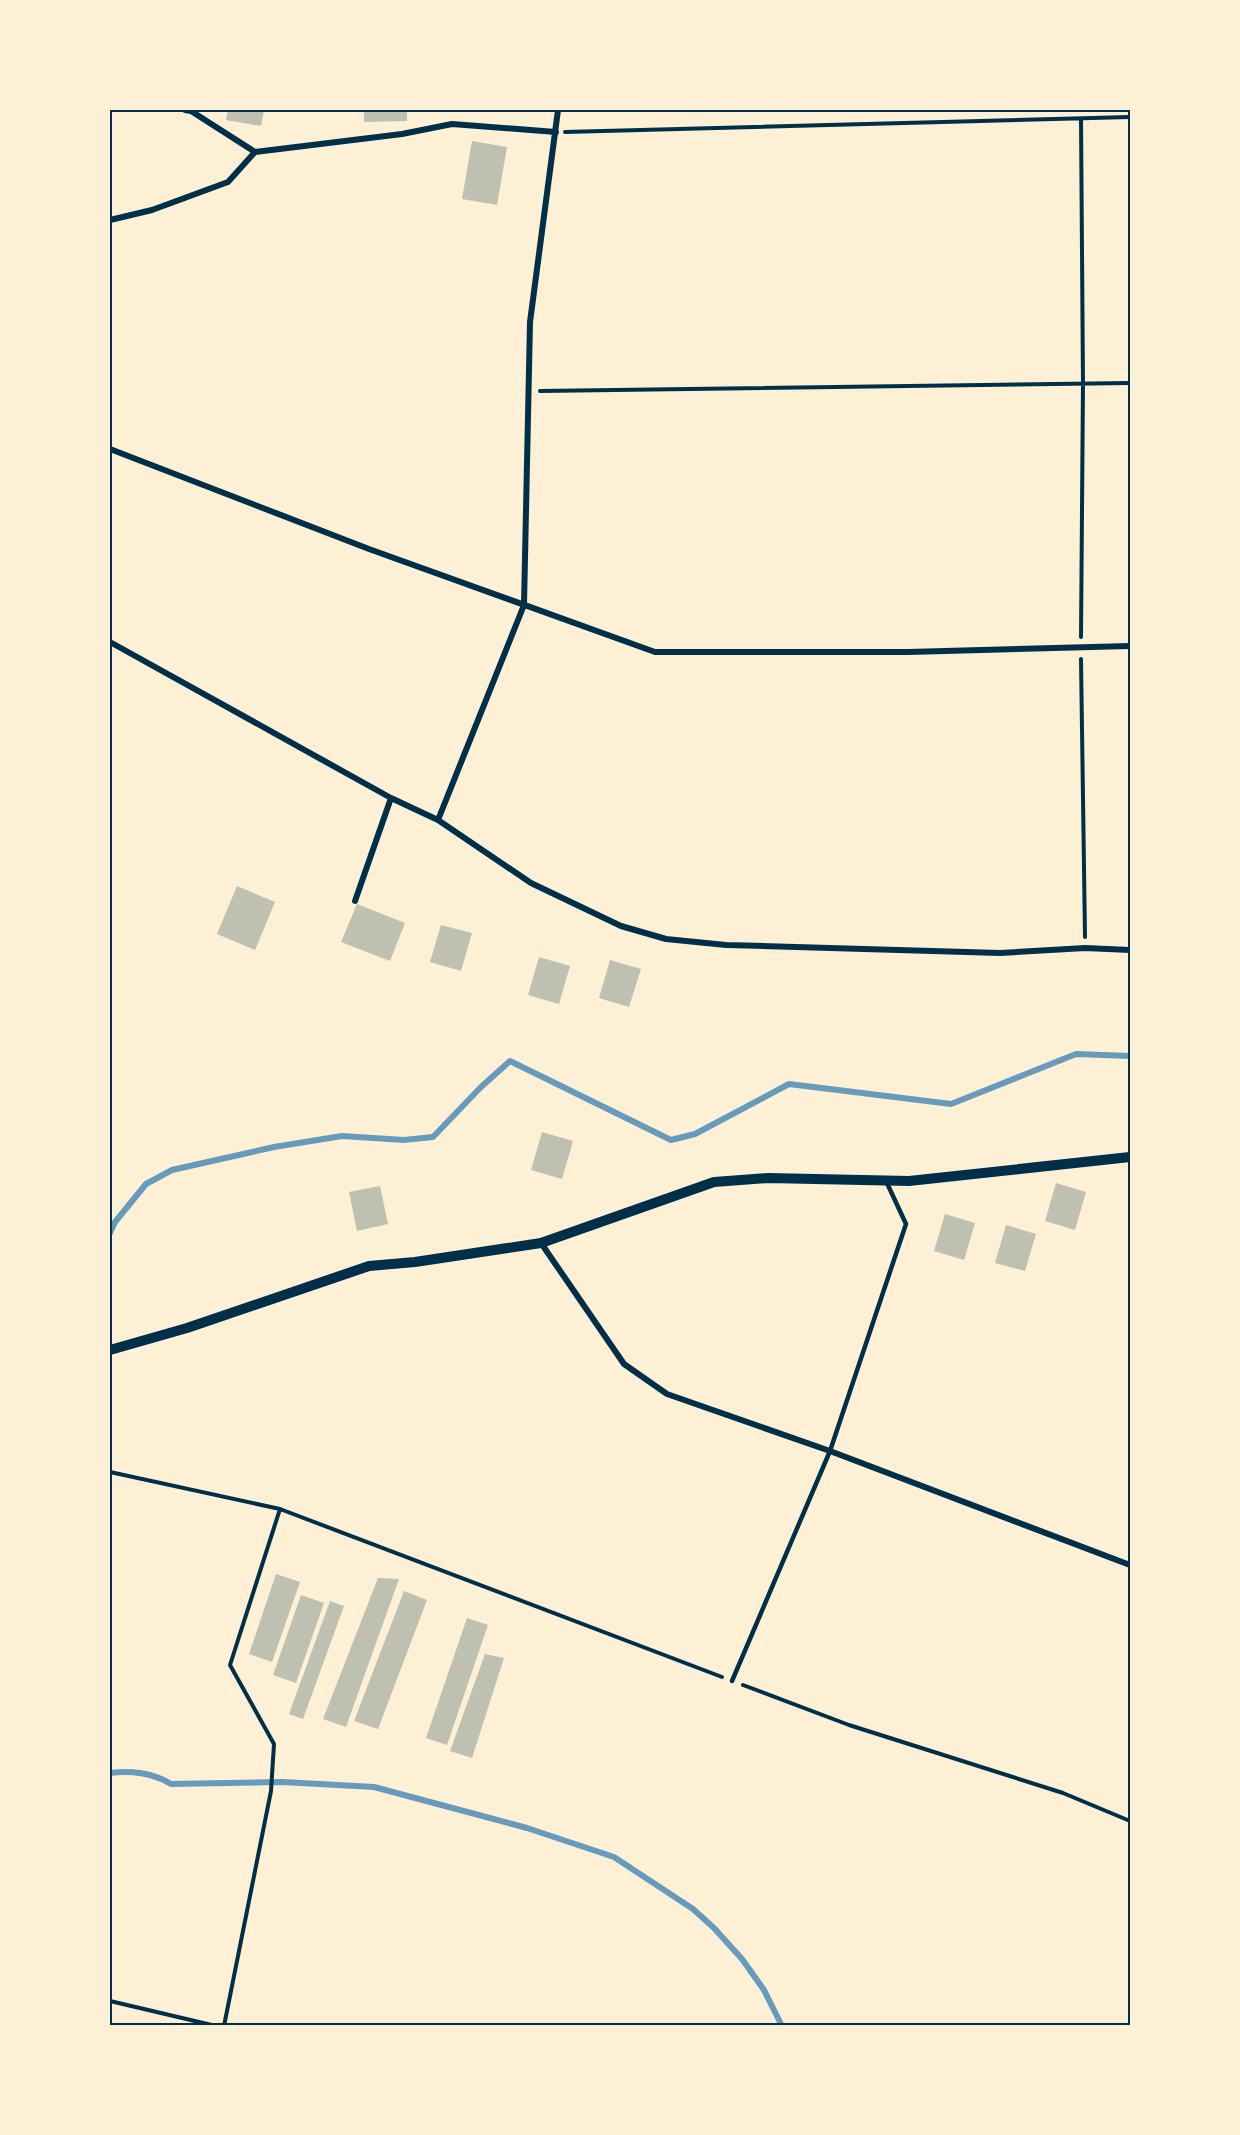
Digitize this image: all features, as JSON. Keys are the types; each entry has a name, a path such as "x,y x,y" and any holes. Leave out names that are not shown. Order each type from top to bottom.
{"street":[{"path":"185,110 191,111 255,152 402,134 452,124 556,132"},
{"path":"438,820 524,604 530,322 558,110"},
{"path":"110,220 152,210 228,182 255,152"},
{"path":"110,449 369,549 655,652 908,652 1131,646"},
{"path":"110,642 391,798 438,820 531,883 621,926 666,939 726,945 1000,953 1085,948 1131,950"},
{"path":"356,901 391,798"},
{"path":"110,1350 187,1328 369,1266 415,1262 541,1243 714,1182 768,1178 909,1181 1131,1157"},
{"path":"541,1243 624,1364 667,1394 830,1451 1131,1565"}],"lane":[{"path":"732,1681 830,1451 906,1224 886,1181"}],"path":[{"path":"556,132 823,127 1131,117"},
{"path":"1081,119 1083,383 1081,647 1085,948"},
{"path":"527,392 1131,383"},
{"path":"110,1472 280,1509 849,1725 1063,1793 1131,1821"},
{"path":"224,2025 271,1791 274,1744 230,1665 280,1509"},
{"path":"110,2001 216,2025"}],"building":[{"path":"228,110 264,110 261,126 226,120"},
{"path":"364,110 407,110 407,121 364,122"},
{"path":"472,141 507,147 497,205 462,199"},
{"path":"237,886 275,902 255,950 217,934"},
{"path":"357,904 405,923 390,961 341,942"},
{"path":"441,925 472,933 461,971 430,962"},
{"path":"539,957 570,966 559,1004 528,995"},
{"path":"610,960 641,969 629,1007 599,998"},
{"path":"542,1132 573,1141 562,1179 531,1170"},
{"path":"1056,1183 1086,1192 1075,1230 1045,1221"},
{"path":"380,1186 388,1224 357,1231 349,1192"},
{"path":"945,1214 975,1223 964,1260 934,1251"},
{"path":"1006,1225 1036,1234 1025,1271 995,1263"},
{"path":"276,1574 300,1582 272,1662 249,1654"},
{"path":"378,1578 399,1579 346,1727 323,1719"},
{"path":"404,1591 427,1600 378,1729 354,1721"},
{"path":"301,1595 324,1603 296,1683 273,1675"},
{"path":"330,1601 344,1606 303,1719 289,1714"},
{"path":"467,1618 488,1625 447,1745 426,1738"},
{"path":"485,1654 504,1658 472,1758 450,1751"}],"waterway":[{"path":"110,1233 115,1222 146,1184 172,1170 274,1147 342,1136 404,1140 433,1137 481,1087 510,1061 671,1140 695,1134 789,1084 951,1104 1076,1054 1130,1056"},
{"path":"110,1773 141,1773 171,1784 283,1782 374,1787 527,1828 614,1857 693,1909 714,1928 742,1959 764,1990 782,2026"}]}
